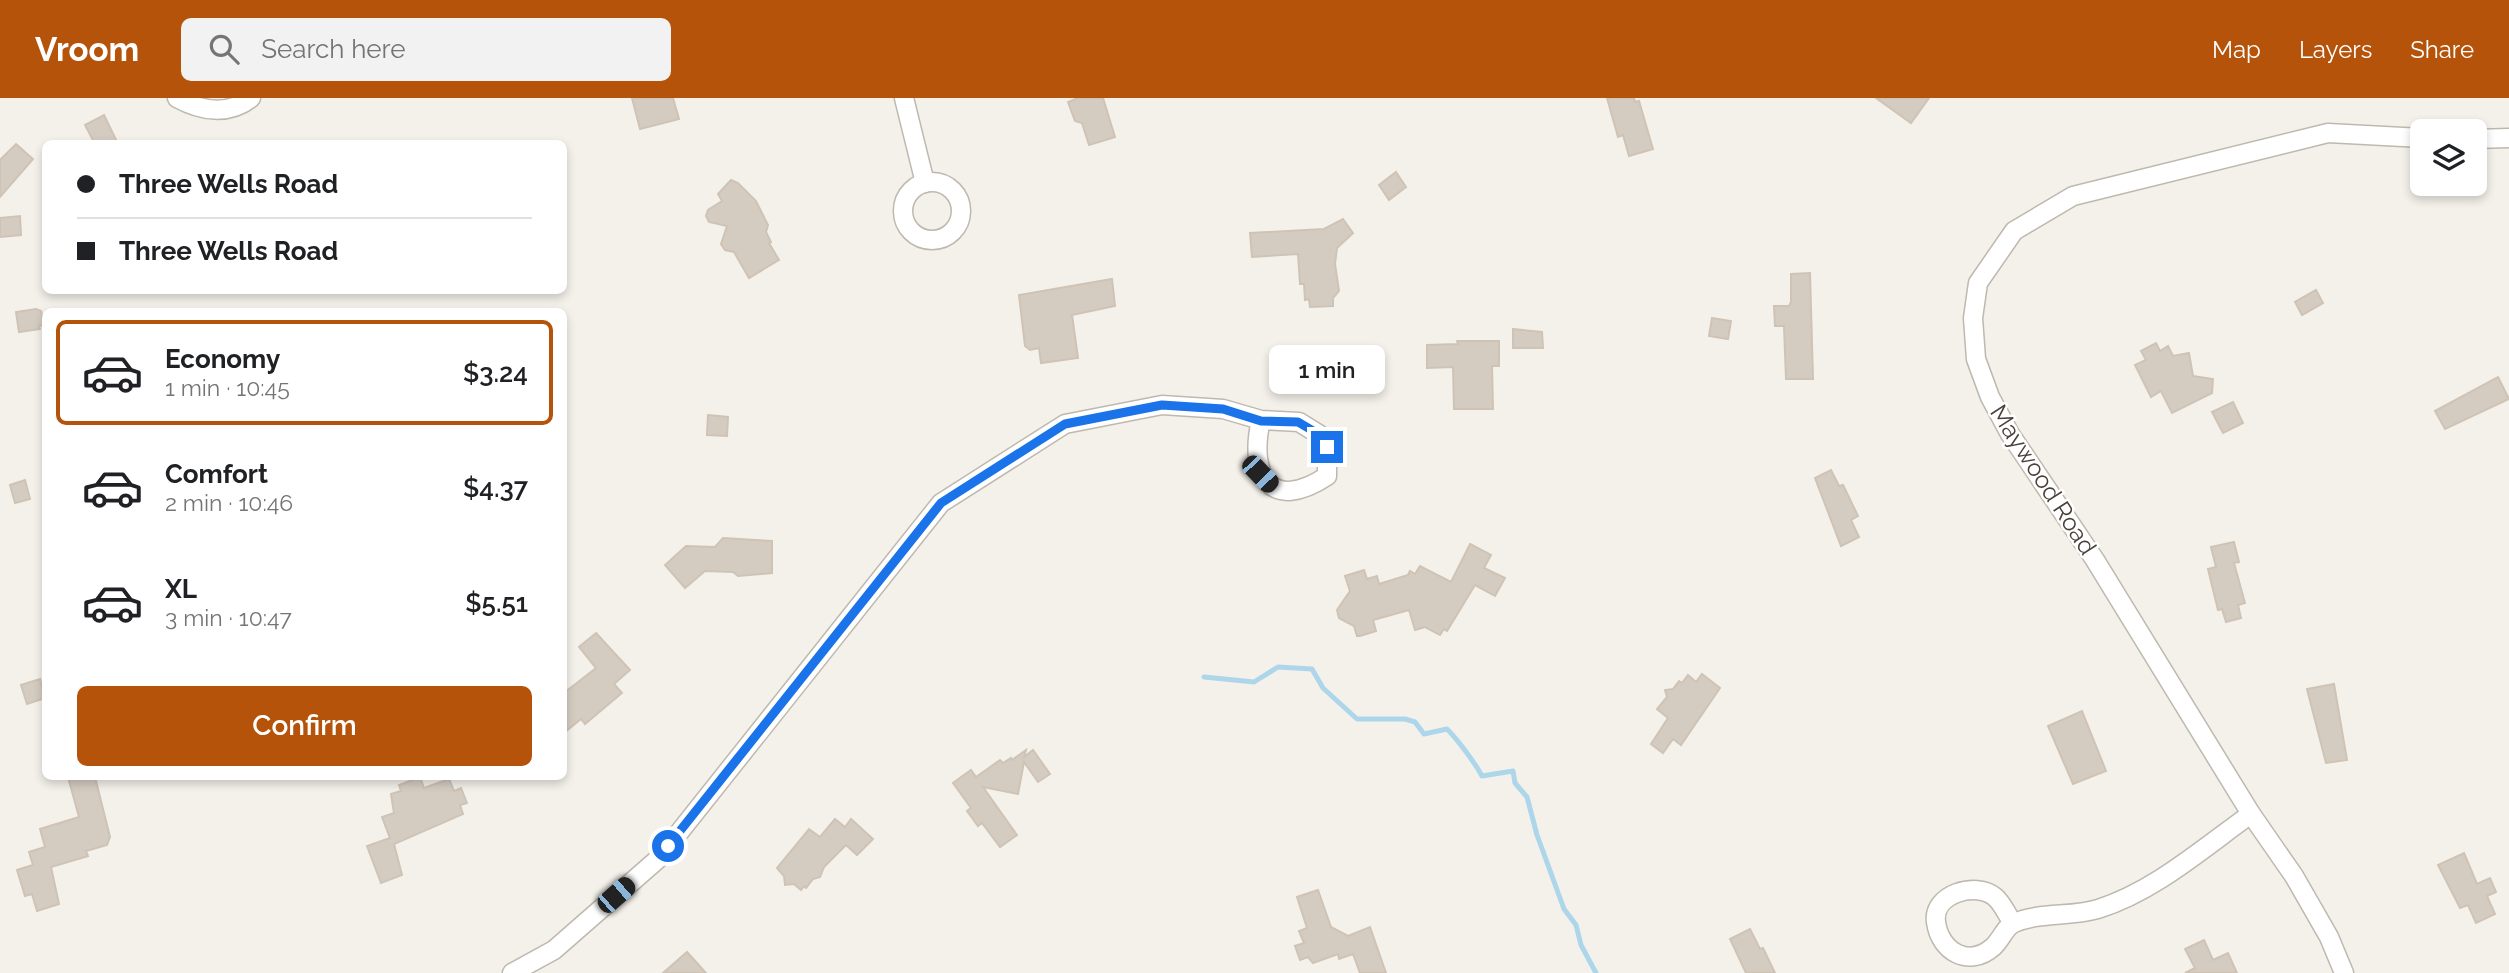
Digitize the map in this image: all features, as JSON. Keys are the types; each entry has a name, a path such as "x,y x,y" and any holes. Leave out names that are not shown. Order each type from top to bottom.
{"street":[{"path":"177,98 194,108 219,111 243,104 251,98"},
{"path":"904,98 925,183"},
{"name":"Maywood Road","path":"2344,973 2329,937 2294,876 2251,814 2095,561 2010,434 1990,397 1976,359 1973,318 1978,283 2014,231 2073,196 2328,133 2410,137"},
{"path":"2487,139 2509,138"},
{"path":"512,973 554,950 658,859 941,503 1065,424 1162,405 1223,409 1261,421 1298,422 1320,435 1327,447 1327,476 1309,488 1290,492 1273,486 1260,474 1256,444 1261,421"},
{"path":"2013,923 1994,896 1980,890 1951,895 1937,909 1935,920 1948,948 1957,955 1970,957 1995,945 2013,923 2098,909 2152,884 2251,814"}],"building":[{"path":"632,98 673,98 679,119 640,129"},
{"path":"1078,98 1103,98 1115,137 1089,145 1082,123 1075,121 1068,102"},
{"path":"1607,98 1634,98 1635,102 1639,101 1653,149 1629,156 1623,135 1618,137"},
{"path":"1876,98 1929,98 1911,123"},
{"path":"104,115 116,140 93,140 85,125"},
{"path":"16,144 33,159 0,197 0,160"},
{"path":"1396,172 1406,187 1389,200 1379,185"},
{"path":"731,180 738,183 756,201 768,225 766,232 771,242 769,243 779,260 749,278 734,252 725,250 721,244 727,226 709,222 706,216 708,210 722,201 718,194"},
{"path":"20,216 21,235 0,237 0,218"},
{"path":"1343,219 1353,233 1337,248 1335,264 1339,291 1333,298 1333,306 1310,307 1309,299 1305,300 1304,284 1300,284 1298,254 1252,257 1250,233 1324,229"},
{"path":"1810,273 1813,379 1786,379 1784,326 1775,326 1774,306 1789,306 1791,274"},
{"path":"1112,279 1115,306 1072,315 1078,358 1041,363 1039,348 1030,350 1025,346 1019,295"},
{"path":"2316,290 2323,303 2302,315 2295,302"},
{"path":"36,309 41,311 40,329 19,332 16,312"},
{"path":"1712,318 1731,321 1728,339 1709,336"},
{"path":"1513,329 1542,332 1543,348 1513,348"},
{"path":"1457,341 1499,341 1499,366 1492,366 1493,409 1454,409 1453,367 1427,368 1427,345 1458,344"},
{"path":"2156,343 2160,351 2168,346 2173,356 2189,353 2193,376 2213,379 2212,393 2172,413 2161,391 2151,397 2135,365 2146,360 2141,351"},
{"path":"2498,377 2509,399 2445,429 2435,411"},
{"path":"2233,402 2243,423 2223,433 2212,412"},
{"path":"708,415 728,417 727,436 707,435"},
{"path":"1831,470 1839,486 1843,485 1858,516 1851,520 1859,537 1841,546 1815,478"},
{"path":"25,480 30,499 15,503 10,485"},
{"path":"723,538 772,541 772,573 738,576 733,572 705,571 685,588 665,565 686,546 715,547"},
{"path":"2234,542 2239,562 2234,563 2245,603 2238,605 2241,618 2226,622 2222,609 2218,610 2208,569 2216,567 2211,547"},
{"path":"1470,544 1491,555 1484,568 1505,578 1495,596 1475,585 1447,631 1444,629 1440,635 1425,627 1415,630 1409,610 1373,620 1376,631 1360,636 1357,636 1354,626 1339,618 1337,610 1350,591 1345,576 1364,570 1367,579 1377,576 1379,584 1408,575 1410,571 1415,574 1420,566 1451,582"},
{"path":"596,633 630,670 614,684 622,693 585,724 581,719 567,731 567,691 596,668 579,647"},
{"path":"1702,674 1720,688 1681,745 1673,739 1663,753 1651,744 1668,718 1657,709 1667,697 1665,690 1673,689 1688,675 1696,682"},
{"path":"40,679 42,699 27,704 21,685"},
{"path":"2334,684 2347,760 2326,763 2307,689"},
{"path":"2082,711 2106,771 2073,784 2048,726"},
{"path":"1026,750 1024,757 1033,750 1050,774 1038,782 1024,762 1018,794 983,787 1017,835 1000,847 982,823 978,826 967,811 971,808 953,783 971,770 976,777 1000,760 1003,763 1011,758 1012,760"},
{"path":"69,780 96,780 110,837 107,845 86,851 88,856 51,867 59,904 37,911 32,894 25,896 17,870 33,865 29,852 45,847 40,829 79,817"},
{"path":"421,780 424,788 449,780 454,791 461,788 467,803 460,805 463,814 394,844 402,875 381,883 367,846 390,838 382,817 394,813 391,794 401,791 399,785"},
{"path":"835,819 845,827 851,819 873,839 857,855 846,845 824,867 820,877 813,879 806,888 804,886 801,890 794,884 785,885 784,876 777,868 809,829 820,837"},
{"path":"2464,853 2477,884 2490,878 2496,892 2487,896 2495,914 2476,923 2468,905 2460,908 2438,865"},
{"path":"1318,890 1331,927 1348,936 1370,927 1386,973 1360,973 1353,954 1339,959 1338,954 1313,963 1308,957 1300,960 1295,946 1304,943 1299,931 1307,928 1297,897"},
{"path":"1750,929 1775,973 1746,973 1730,939"},
{"path":"2204,940 2213,960 2228,953 2237,973 2185,973 2195,968 2185,949"},
{"path":"687,952 706,973 663,973"}],"waterway":[{"path":"1204,677 1254,682 1278,667 1312,669 1323,688 1357,719 1405,719 1415,722 1424,734 1447,729 1482,776 1513,771 1515,783 1527,797 1537,835 1564,909 1576,925 1581,945 1596,973"}],"route":[{"path":"668,846 941,503 1065,424 1162,405 1223,409 1261,421 1298,422 1320,435 1327,447"}]}
